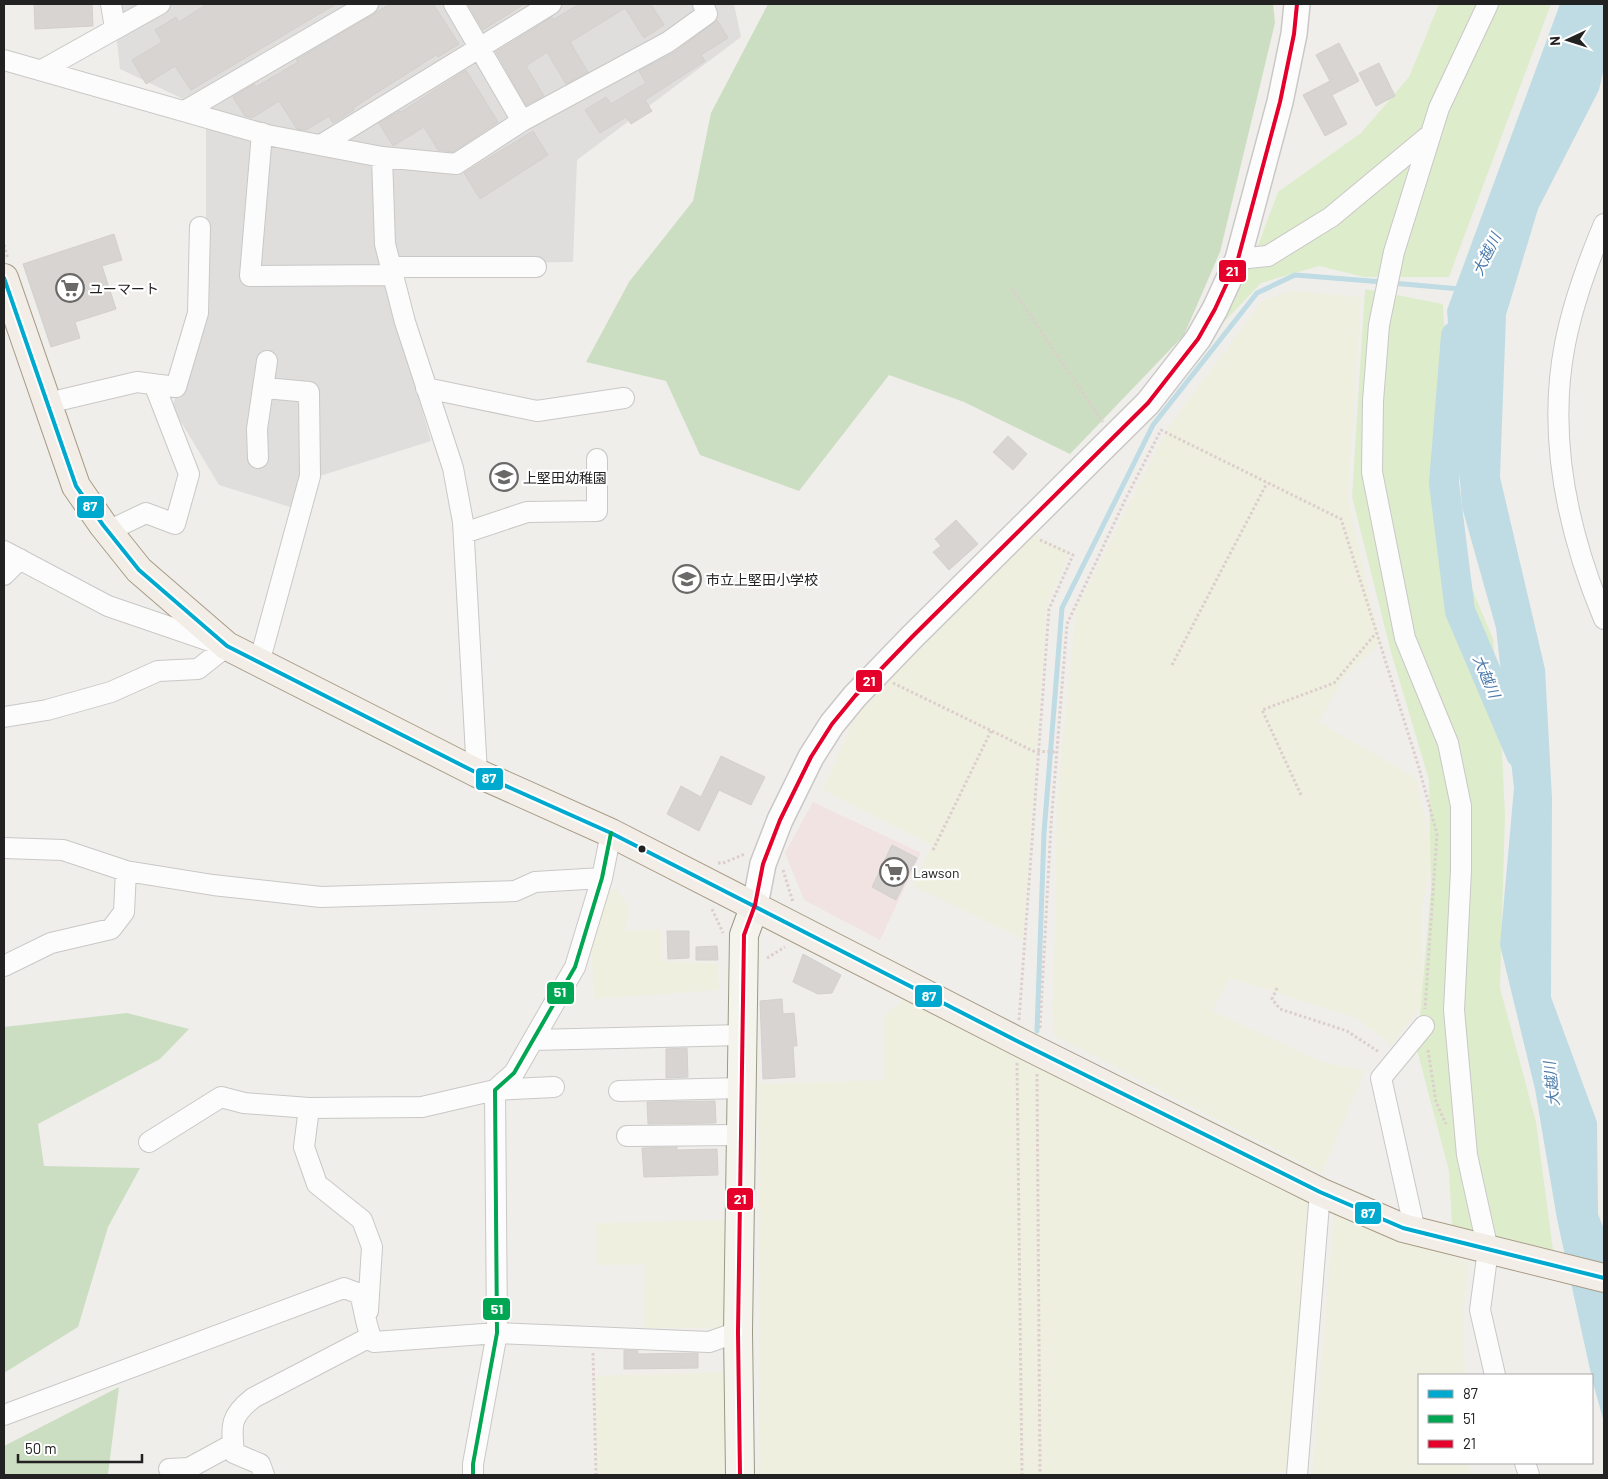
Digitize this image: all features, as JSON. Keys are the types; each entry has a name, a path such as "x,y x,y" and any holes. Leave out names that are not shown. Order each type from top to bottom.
{"main road":[{"path":"7,271 76,486 108,532 139,570 227,646 477,773 611,832 1028,1047 1320,1192 1403,1228 1604,1278"},
{"path":"740,1475 738,1332 744,935 755,905"}],"street":[{"path":"111,4 115,28"},
{"path":"42,70 160,4"},
{"path":"185,111 368,4"},
{"path":"454,4 522,121"},
{"path":"321,145 551,4"},
{"path":"4,60 262,133 382,157 456,164 522,121 668,42 707,14 703,4"},
{"path":"755,905 763,864 780,820 811,756 832,724 876,674 1148,404 1198,339 1215,309 1238,259 1280,102 1298,4"},
{"path":"1488,4 1439,108 1394,252 1379,325 1373,401 1372,472 1405,638 1448,743 1461,806 1461,870 1454,1010 1468,1155 1488,1250 1480,1310 1495,1374"},
{"path":"262,133 250,276 536,267"},
{"path":"1238,259 1268,256 1331,218 1431,134"},
{"path":"382,157 385,244 404,322 453,468 464,533 477,773"},
{"path":"1604,224 1589,261 1565,344 1558,416 1563,483 1585,574 1604,619"},
{"path":"48,403 137,382 176,387 198,313 200,227"},
{"path":"258,458 257,429 265,388 267,361"},
{"path":"108,532 146,513 175,524 190,474 154,384"},
{"path":"259,663 310,476 309,392 265,388"},
{"path":"426,388 537,411 624,398"},
{"path":"464,533 528,512 597,511 597,459"},
{"path":"4,575 12,555 108,606 227,646"},
{"path":"4,717 47,710 111,692 158,671 198,669 227,646"},
{"path":"473,1475 474,1454 497,1333 495,1090 514,1073 575,967 602,878 611,832"},
{"path":"4,848 63,850 126,871 213,885 321,897 515,892 535,882 602,878"},
{"path":"4,966 51,943 111,929 124,912 126,871"},
{"path":"1415,1231 1381,1078 1424,1026"},
{"path":"533,1040 743,1035"},
{"path":"149,1142 221,1097 244,1103 309,1108 422,1107 495,1090 554,1087"},
{"path":"619,1091 742,1088"},
{"path":"309,1108 304,1146 317,1184 362,1220 372,1247 369,1329"},
{"path":"627,1136 741,1135"},
{"path":"1297,1475 1320,1192"},
{"path":"4,1415 344,1288 360,1294 374,1342 497,1333 710,1342 738,1332"},
{"path":"264,1475 260,1464 234,1453 232,1434 237,1410 253,1398 369,1329"},
{"path":"169,1469 189,1468 233,1444"}],"path":[{"path":"4,245 7,271"},
{"path":"1012,289 1114,439"},
{"path":"1040,1475 1036,1084 1028,1047 1067,624 1160,429 1341,519 1437,834 1424,1026 1436,1102 1447,1127"},
{"path":"1172,665 1267,482"},
{"path":"1020,530 1073,555 1049,610 1039,752 1028,1047 1022,1475"},
{"path":"1301,795 1262,710 1334,684 1377,633"},
{"path":"876,674 1033,751 1056,752"},
{"path":"932,850 991,731"},
{"path":"782,866 795,906"},
{"path":"708,900 727,942"},
{"path":"767,958 783,948 792,947"},
{"path":"1277,988 1272,999 1280,1009 1347,1032 1394,1062"},
{"path":"592,1337 596,1475"}],"shaded area":[{"path":"113,4 734,4 741,37 577,160 573,262 380,264 431,441 320,476 306,512 219,485 172,407 206,312 206,110 120,69"},
{"path":"813,802 921,853 880,940 804,900 785,853"}],"green space":[{"path":"768,4 1273,4 1275,23 1220,252 1184,335 1070,454 964,402 889,375 799,491 700,455 666,381 586,362 629,282 693,201 711,113"},
{"path":"1439,4 1551,4 1449,277 1364,277 1319,266 1261,283 1206,341 1259,243 1278,192 1361,133 1409,77"},
{"path":"1365,289 1443,304 1445,340 1437,483 1475,596 1493,639 1501,732 1505,815 1500,988 1536,1122 1553,1250 1452,1226 1449,1171 1417,1050 1431,890 1429,780 1391,652 1352,497"},
{"path":"1291,291 1361,297 1348,499 1380,643 1343,678 1319,722 1416,778 1433,852 1422,908 1423,1003 1392,1045 1356,1018 1230,978 1212,1011 1322,1062 1365,1070 1322,1173 1053,1035 1057,801 1076,609 1168,428 1262,301"},
{"path":"1032,534 1070,552 1047,606 1023,939 913,886 932,845 823,790 855,716"},
{"path":"616,889 628,906 626,931 661,929 661,961 718,964 719,990 594,999 591,941 605,890"},
{"path":"904,999 1310,1198 1289,1472 1140,1475 759,1475 759,1084 883,1080 883,1017"},
{"path":"127,1013 189,1029 160,1059 38,1124 44,1166 140,1168 108,1227 78,1327 4,1373 4,1027"},
{"path":"1334,1210 1469,1263 1463,1314 1465,1374 1418,1374 1418,1464 1469,1464 1470,1475 1312,1475"},
{"path":"729,1220 728,1328 643,1328 645,1265 597,1265 596,1223"},
{"path":"726,1372 728,1475 597,1475 594,1376"},
{"path":"119,1387 108,1474 114,1475 4,1475 4,1446"}],"water":[{"path":"1560,4 1604,4 1604,68 1599,90 1538,209 1506,315 1500,477 1545,669 1552,798 1551,997 1597,1122 1598,1214 1604,1229 1604,1422 1593,1383 1593,1374 1591,1374 1557,1219 1535,1089 1500,945 1514,788 1496,628 1462,507 1447,310"}],"building":[{"path":"34,4 92,4 93,26 35,29"},
{"path":"207,4 336,4 191,90 175,66 146,84 132,60 162,42 155,30 176,17 179,22"},
{"path":"390,4 433,4 459,44 438,57 436,55 333,123 329,116 306,130 297,129 279,101 252,118 245,116 233,97 254,84 256,87 298,62 296,60"},
{"path":"468,4 524,4 483,30"},
{"path":"579,4 651,4 664,25 644,38 625,8 570,42 588,72 566,84 547,52 526,66 544,96 526,105 496,52 552,17 553,20"},
{"path":"717,20 728,38 701,55 705,61 645,100 652,111 631,124 626,117 600,133 585,110 606,97 611,104 646,83 639,71 675,52"},
{"path":"1339,43 1359,81 1332,95 1347,124 1325,136 1303,95 1330,81 1316,55"},
{"path":"1379,63 1395,96 1376,106 1359,73"},
{"path":"466,70 498,122 453,152 438,150 424,127 393,146 379,123 401,112"},
{"path":"533,131 548,155 480,199 464,173"},
{"name":"ユーマート","path":"114,234 122,260 102,266 116,309 75,322 80,338 51,347 23,264"},
{"path":"1008,436 1027,454 1013,470 993,452"},
{"path":"956,520 978,544 949,570 933,552 941,546 935,539"},
{"path":"721,756 765,777 751,805 719,790 699,831 667,814 681,786 701,797"},
{"name":"Lawson","path":"892,845 917,858 896,900 872,887"},
{"path":"667,931 689,931 689,958 668,959"},
{"path":"717,946 718,960 696,960 696,947"},
{"path":"803,954 841,975 832,993 818,994 793,982"},
{"path":"782,999 783,1014 794,1013 797,1046 793,1046 795,1077 763,1079 760,1001"},
{"path":"687,1048 688,1077 666,1078 666,1049"},
{"path":"715,1101 716,1123 648,1124 647,1102"},
{"path":"677,1147 677,1150 717,1149 718,1175 644,1177 642,1148"},
{"path":"624,1350 638,1351 638,1354 698,1353 698,1368 624,1369"}],"waterway":[{"path":"1037,1031 1044,833 1062,608 1153,425 1257,293 1295,275 1383,282"},
{"path":"1392,283 1460,289"},
{"name":"大越川","path":"1456,336 1444,483 1460,611 1521,754"}],"transit line":[{"name":"21","path":"740,1475 738,1332 744,935 755,905 763,864 780,820 811,757 832,724 855,696 1148,403 1198,339 1215,309 1238,259 1280,102 1294,34 1297,4"},
{"name":"87","path":"4,278 76,486 103,525 139,570 227,646 477,773 611,833 1023,1044 1320,1192 1403,1228 1604,1278"},
{"name":"51","path":"473,1475 473,1464 497,1333 495,1090 514,1073 575,967 602,878 611,833"}],"place":[{"name":"ユーマート","path":"70,288"},
{"name":"上堅田幼稚園","path":"504,477"},
{"name":"市立上堅田小学校","path":"687,579"},
{"name":"Lawson","path":"894,872"}]}
